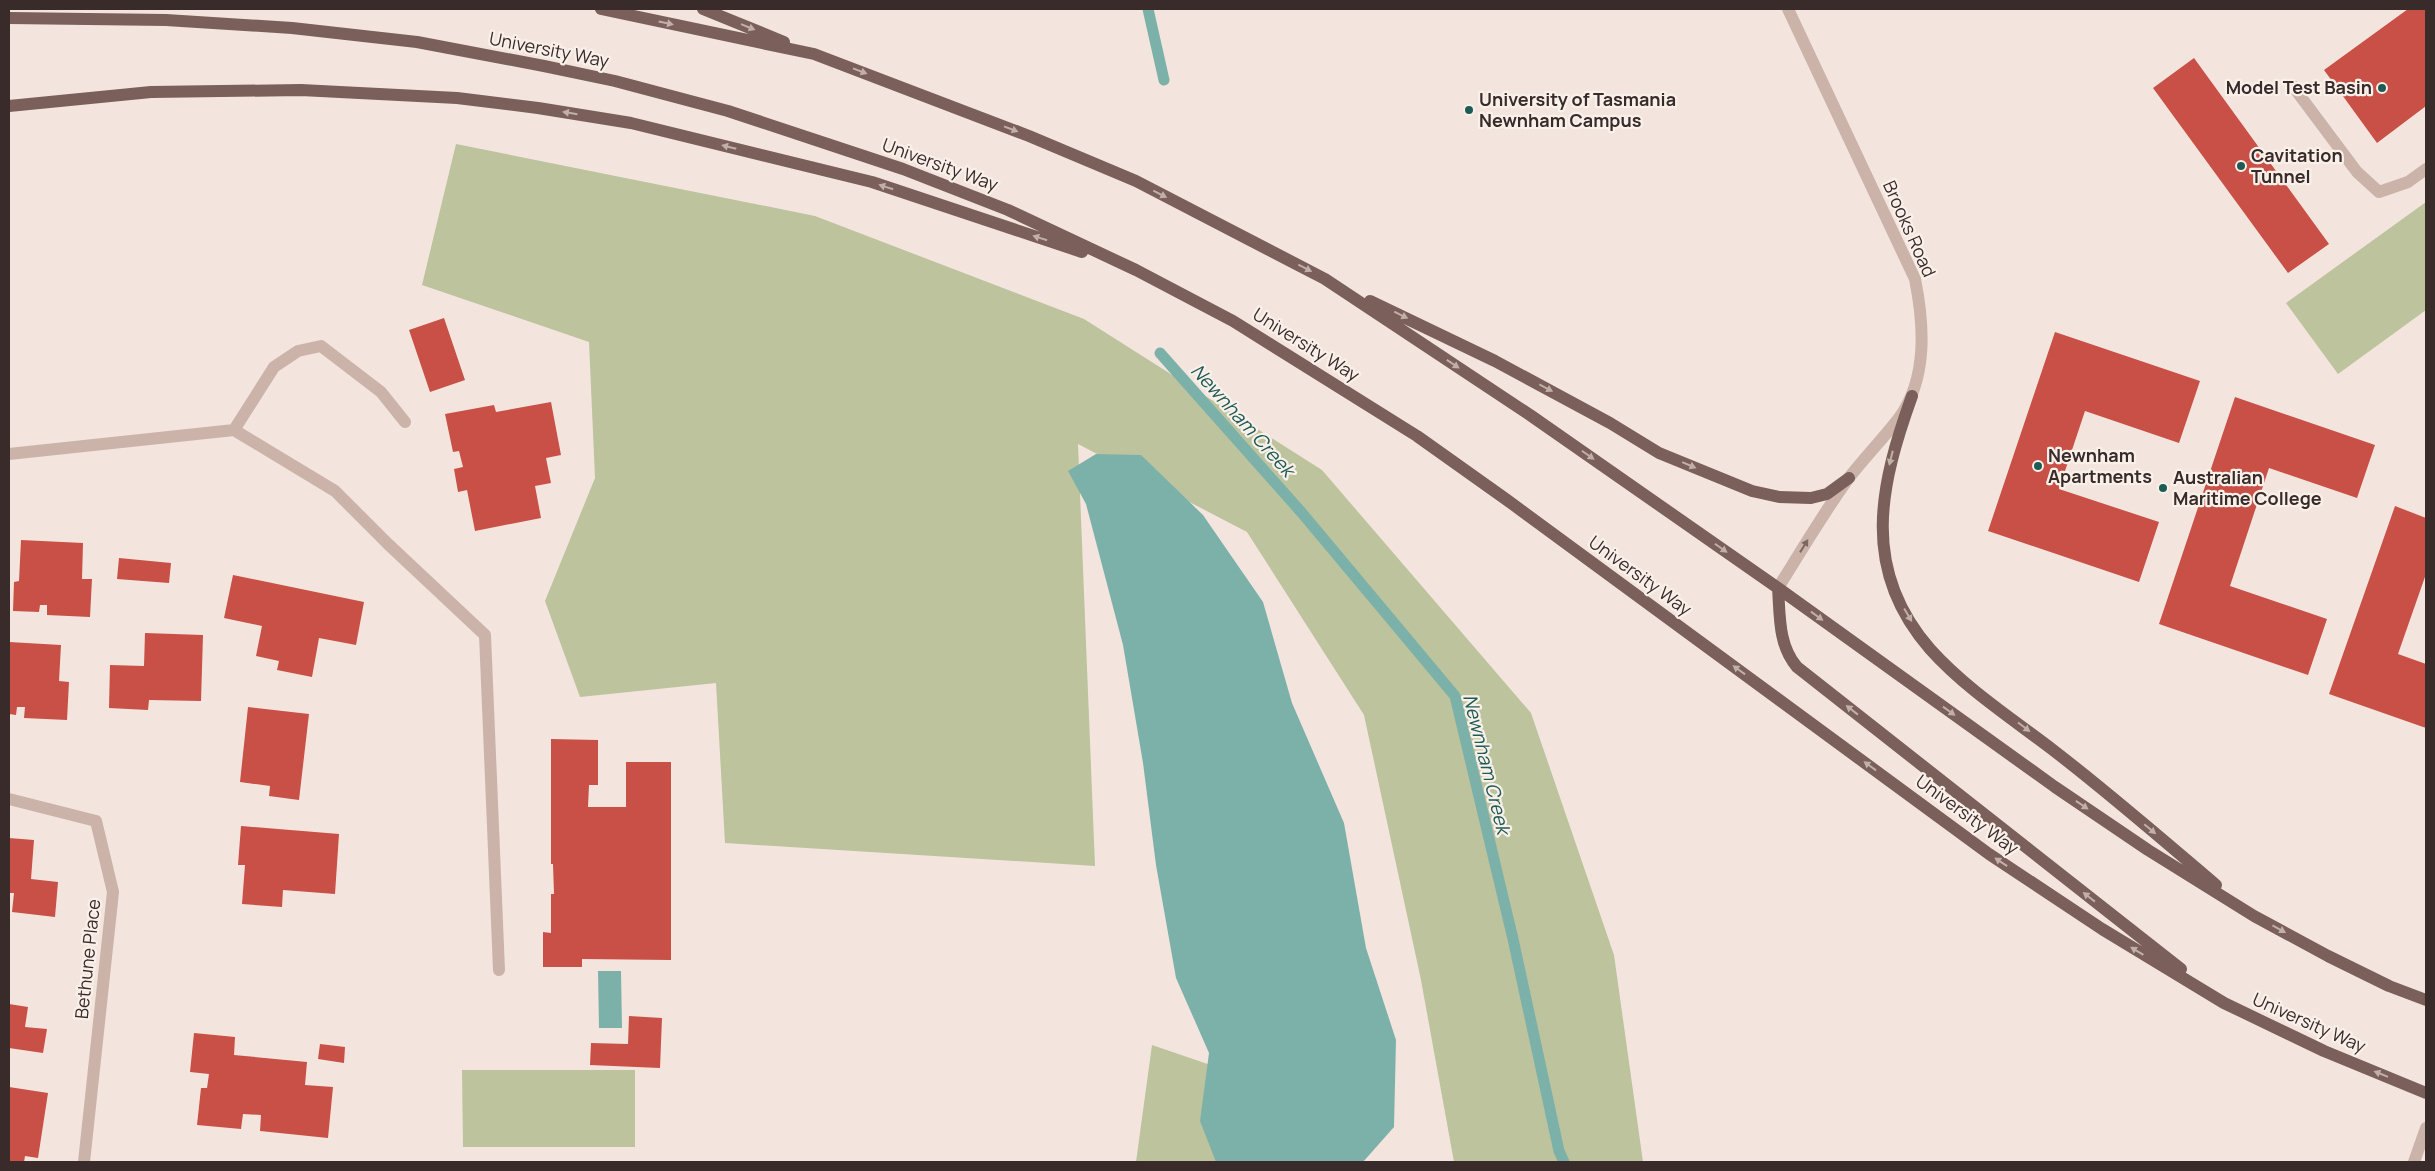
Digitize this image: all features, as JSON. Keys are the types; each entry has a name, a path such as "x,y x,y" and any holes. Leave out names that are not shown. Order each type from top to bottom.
{"main road":[{"path":"601,9 814,54"},
{"path":"703,9 814,54 1011,129 1136,181 1325,279 1495,361 1610,423 1659,453 1752,491 1779,498 1811,498 1827,494 1850,478"},
{"name":"University Way","path":"9,18 166,20 292,28 417,42 615,81 728,111 903,169 1008,210 1136,270 1233,321 1417,436 1508,500 1990,854 2102,929 2224,1003 2324,1050 2426,1093"},
{"path":"9,106 151,92 301,90 458,98 538,108 632,123 872,182 1136,270"},
{"path":"1325,279 1530,415 1778,588 2055,787 2254,916 2363,973 2426,1000"},
{"path":"1912,396 1891,457 1885,485 1882,529 1889,574 1897,597 1917,630 1930,648 1961,678 2074,766 2254,916"},
{"path":"1778,588 1782,642 1789,659 1796,667 2224,1003"}],"street":[{"name":"Brooks Road","path":"1778,588 1850,478 1899,417 1912,396 1920,361 1922,339 1921,310 1915,278 1788,9"},
{"path":"2292,85 2357,172 2379,192 2408,182 2426,169"},
{"path":"234,430 274,367 298,351 321,346 380,392 405,422"},
{"path":"9,454 234,430 335,491 388,544 485,635 499,970"},
{"name":"Bethune Place","path":"9,800 96,821 113,892 84,1162"},
{"path":"2414,1162 2426,1128"}],"green space":[{"path":"456,144 815,216 1084,319 1322,470 1531,713 1614,955 1643,1162 1454,1162 1421,980 1364,715 1247,532 1078,444 1095,866 725,843 716,683 580,697 545,601 595,478 589,342 422,285"},
{"path":"2426,202 2426,310 2338,374 2286,303"},
{"path":"1152,1045 1234,1073 1261,1162 1136,1162"},
{"path":"462,1070 635,1070 635,1147 463,1147"}],"water":[{"path":"1096,454 1141,455 1203,515 1263,602 1292,703 1344,823 1366,948 1396,1040 1394,1127 1363,1162 1216,1162 1200,1121 1209,1053 1176,978 1156,865 1143,763 1123,645 1086,504 1068,471"},
{"path":"598,971 621,971 622,1028 599,1028"}],"building":[{"name":"Model Test Basin","path":"2408,9 2426,9 2426,106 2377,143 2324,70"},
{"name":"Cavitation Tunnel","path":"2194,58 2329,244 2288,273 2153,88"},
{"path":"444,318 465,380 430,392 409,330"},
{"name":"Newnham Apartments","path":"2055,332 2200,381 2179,443 2085,411 2059,489 2159,522 2139,582 1988,531"},
{"name":"Newnham Apartments","path":"2235,397 2375,445 2357,498 2269,468 2230,586 2327,619 2308,675 2159,624"},
{"path":"551,402 561,455 546,458 551,483 535,486 541,518 475,531 467,490 458,492 454,469 463,467 459,451 453,452 445,414 494,405 496,412"},
{"path":"2395,506 2426,518 2426,574 2398,654 2426,664 2426,728 2329,694"},
{"path":"21,540 83,543 82,579 92,579 90,617 47,615 47,605 40,605 39,612 13,611 14,582 19,581"},
{"path":"119,558 171,563 169,583 117,579"},
{"path":"233,575 364,602 356,645 319,638 312,677 277,670 279,661 256,656 262,626 224,618"},
{"path":"145,633 203,635 201,701 149,700 148,710 109,708 110,665 144,666"},
{"path":"9,642 61,645 59,681 69,682 67,720 24,718 25,707 17,707 16,715 9,714"},
{"path":"248,707 309,714 299,800 269,796 270,786 240,782"},
{"path":"551,739 598,740 598,785 589,785 588,807 626,807 626,762 671,762 671,960 582,959 582,967 543,967 543,932 551,933 551,894 554,894 553,864 551,864"},
{"path":"241,826 339,834 335,894 283,890 282,907 242,904 245,865 238,865"},
{"path":"9,838 34,840 31,879 58,882 55,917 12,912 14,893 9,893"},
{"path":"9,1004 28,1007 25,1027 47,1029 43,1053 9,1048"},
{"path":"629,1016 662,1018 660,1068 590,1065 591,1043 628,1044"},
{"path":"194,1033 235,1037 234,1055 307,1062 305,1085 333,1087 328,1138 260,1131 261,1115 243,1114 241,1129 197,1125 201,1088 207,1088 209,1074 190,1072"},
{"path":"320,1044 345,1047 344,1063 318,1059"},
{"path":"9,1087 48,1093 38,1158 25,1156 24,1162 9,1162"}],"waterway":[{"name":"Newnham Creek","path":"1148,9 1164,80"},
{"name":"Newnham Creek","path":"1160,353 1302,513 1455,696 1513,939 1559,1151 1564,1162"}],"place":[{"name":"Model Test Basin","path":"2382,88"},
{"name":"University of Tasmania Newnham Campus","path":"1469,110"},
{"name":"Cavitation Tunnel","path":"2241,166"},
{"name":"Newnham Apartments","path":"2038,466"},
{"name":"Australian Maritime College","path":"2163,488"}]}
